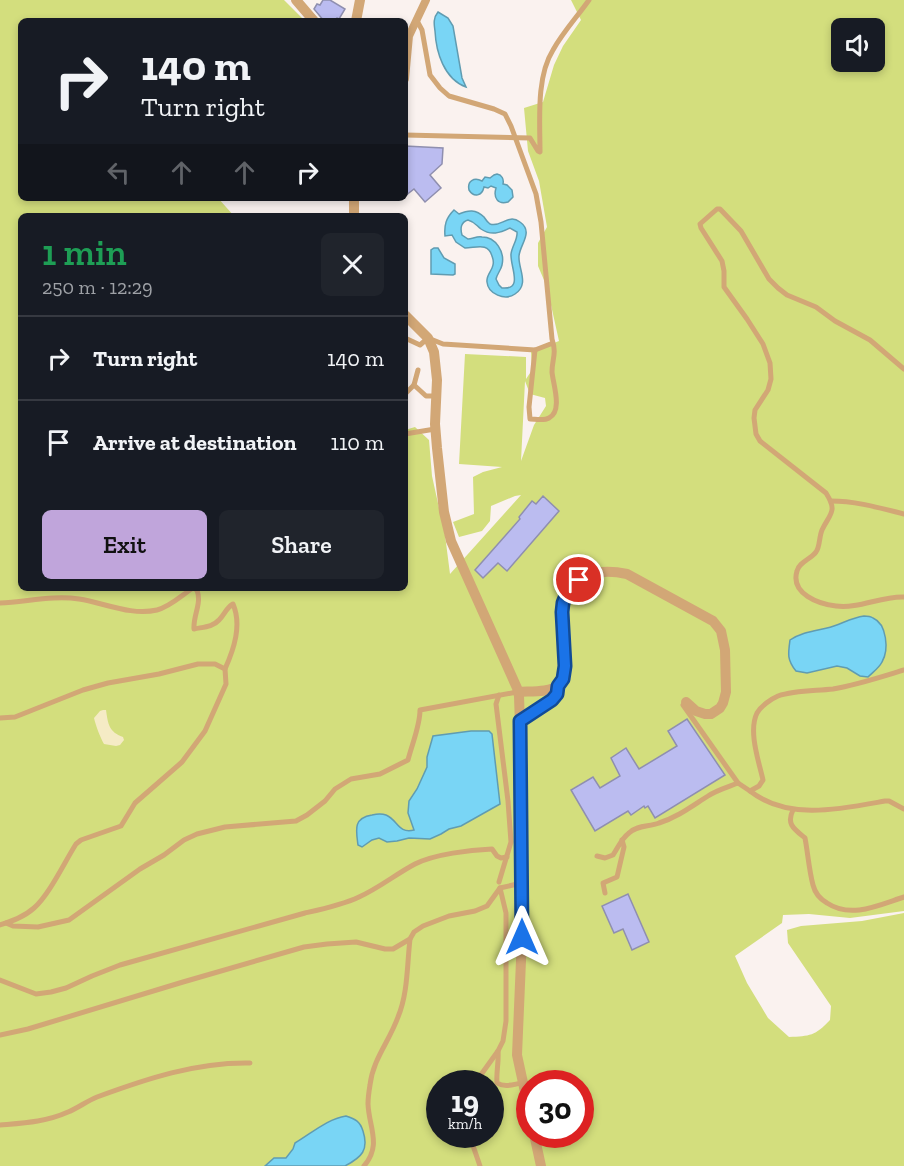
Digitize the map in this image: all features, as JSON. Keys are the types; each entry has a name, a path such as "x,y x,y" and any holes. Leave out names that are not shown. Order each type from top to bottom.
{"street":[{"path":"296,0 311,18"},
{"path":"357,18 360,0"},
{"path":"408,48 416,19 426,0"},
{"path":"408,318 428,338 434,352 437,396 435,429 444,512 452,541 518,692 522,883 517,1055 520,1070"},
{"path":"520,721 552,700 563,679 565,666 562,612 568,591 579,580 591,574 603,572 627,574 713,621 721,631 725,651 726,692 723,703 711,714 696,711 684,703"},
{"path":"518,692 547,690 558,686"},
{"path":"537,1148 541,1166"}],"lane":[{"path":"408,135 530,138 540,152 541,93 545,68 552,51 589,0"},
{"path":"416,19 422,30 430,75 449,96 505,114 536,194 555,348 552,370 556,390 555,411 548,420 530,419 529,407 535,350"},
{"path":"904,369 870,340 842,325 816,307 787,295 778,288 769,279 741,231 720,209 700,224 722,261 724,287 763,344 770,363 771,379 768,390 755,410 756,434 760,441 826,493 831,501 830,518 822,530 817,551 800,565 797,572 797,584 802,594 827,605 843,607 904,597"},
{"path":"408,339 420,345 428,338 443,344 535,350 553,343"},
{"path":"408,391 414,385 418,370"},
{"path":"414,385 426,396 437,396"},
{"path":"408,434 435,429"},
{"path":"831,501 863,504 904,514"},
{"path":"0,603 58,598 78,599 128,610 145,611 162,608 188,591"},
{"path":"3,924 33,909 44,898 76,844 81,840 121,826 135,803 182,762 205,731 226,684 225,669 237,636 235,608 232,603 219,621 208,627 195,628 199,607 197,591"},
{"path":"0,718 15,717 83,690 108,683 198,664 215,664 225,669"},
{"path":"750,791 759,786 763,780 753,734 757,713 765,704 777,696 834,689 904,670"},
{"path":"3,924 38,927 69,920 140,869 197,834 225,827 296,820 307,815 346,782 380,774 408,760 420,710 518,692"},
{"path":"364,1166 371,1157 373,1142 368,1105 372,1071 378,1054 389,1038 399,1016 405,997 410,939 414,932 439,919 487,906 499,885 511,842 503,750 496,704 499,695"},
{"path":"684,703 738,783 756,796 779,807 793,810 840,809 885,801 904,809"},
{"path":"597,856 605,858 613,855 622,840 636,828 656,825 684,813 710,794 738,783"},
{"path":"793,810 789,822 805,838 813,887 817,896 823,901 832,907 849,911 873,907 904,897"},
{"path":"605,893 603,883 617,877 624,847 622,840"},
{"path":"0,980 36,994 51,992 72,986 120,965 334,907 359,897 417,863 473,850 492,849 497,856 507,857"},
{"path":"499,885 522,883"},
{"path":"484,1070 503,1041 506,1022 506,913 499,885"},
{"path":"0,1035 28,1029 183,981 304,947 356,942 393,949 410,939"},
{"path":"498,1051 497,1083 506,1086 516,1084"},
{"path":"0,1125 52,1118 93,1099 173,1072 204,1066 249,1063"},
{"path":"474,1148 480,1166"}],"green space":[{"path":"0,0 284,0 302,18 18,18 18,201 221,201 231,213 18,213 18,591 408,591 408,429 415,427 429,440 432,476 445,535 450,574 521,495 491,506 490,521 482,531 459,537 453,522 474,514 473,477 502,467 459,464 465,354 526,357 526,379 532,370 531,352 559,341 547,287 538,266 538,243 547,227 539,181 528,151 524,108 543,102 554,65 563,46 581,20 571,0 904,0 904,911 850,918 809,914 783,915 782,923 735,956 747,983 768,1018 789,1037 807,1035 816,1032 830,1020 831,1006 788,943 787,930 801,926 862,921 904,913 904,1166 0,1166","holes":["525,381 530,394 545,398 546,406 534,425 521,461"]}],"sand":[{"path":"106,710 112,730 123,737 124,740 120,745 104,744 94,718"}],"water":[{"path":"438,12 448,18 453,26 462,78 466,87 452,78 439,56 434,23"},
{"path":"497,174 502,178 503,184 512,190 513,197 508,202 497,200 496,188 491,186 484,187 478,195 469,190 469,184 472,181 476,179 482,181 485,177 490,178"},
{"path":"454,210 459,214 475,211 490,224 494,225 512,219 524,226 526,234 519,256 523,281 515,294 507,297 490,290 487,277 493,258 488,249 485,247 465,248 456,242 452,235 445,236 446,222","holes":["468,220 492,233 510,228 517,232 511,254 514,282 509,288 502,288 496,279 503,260 501,250 495,242 487,238 468,239 462,235 462,224"]},
{"path":"438,248 444,258 455,264 455,274 431,274 431,250"},
{"path":"864,616 878,621 884,631 886,644 882,662 868,677 837,666 807,673 796,671 789,657 790,640 804,633 832,627"},
{"path":"489,731 492,734 500,804 461,826 449,829 430,839 409,838 387,842 379,838 362,847 358,845 357,826 359,822 377,814 390,817 405,830 414,830 408,813 409,801 427,767 427,757 433,736"},
{"path":"346,1116 359,1123 365,1138 363,1152 351,1163 345,1166 265,1166 274,1158 286,1158 295,1143 320,1127"}],"building":[{"path":"323,0 330,0 345,9 340,18 322,18 314,9 317,4 320,5"},
{"path":"408,146 443,148 442,164 430,175 441,188 425,202 414,189 408,194"},
{"path":"543,496 559,511 507,571 498,563 483,578 475,570 520,519 519,517 532,501 536,504"},
{"path":"687,719 725,775 655,818 648,806 645,808 644,806 631,815 628,811 595,831 571,790 593,777 600,788 620,776 611,758 626,748 639,769 677,746 668,731"},
{"path":"628,894 649,942 632,950 623,929 614,933 602,906"}],"route":[{"path":"522,937 520,721 552,700 557,694 565,666 563,603 568,591 579,580"}]}
